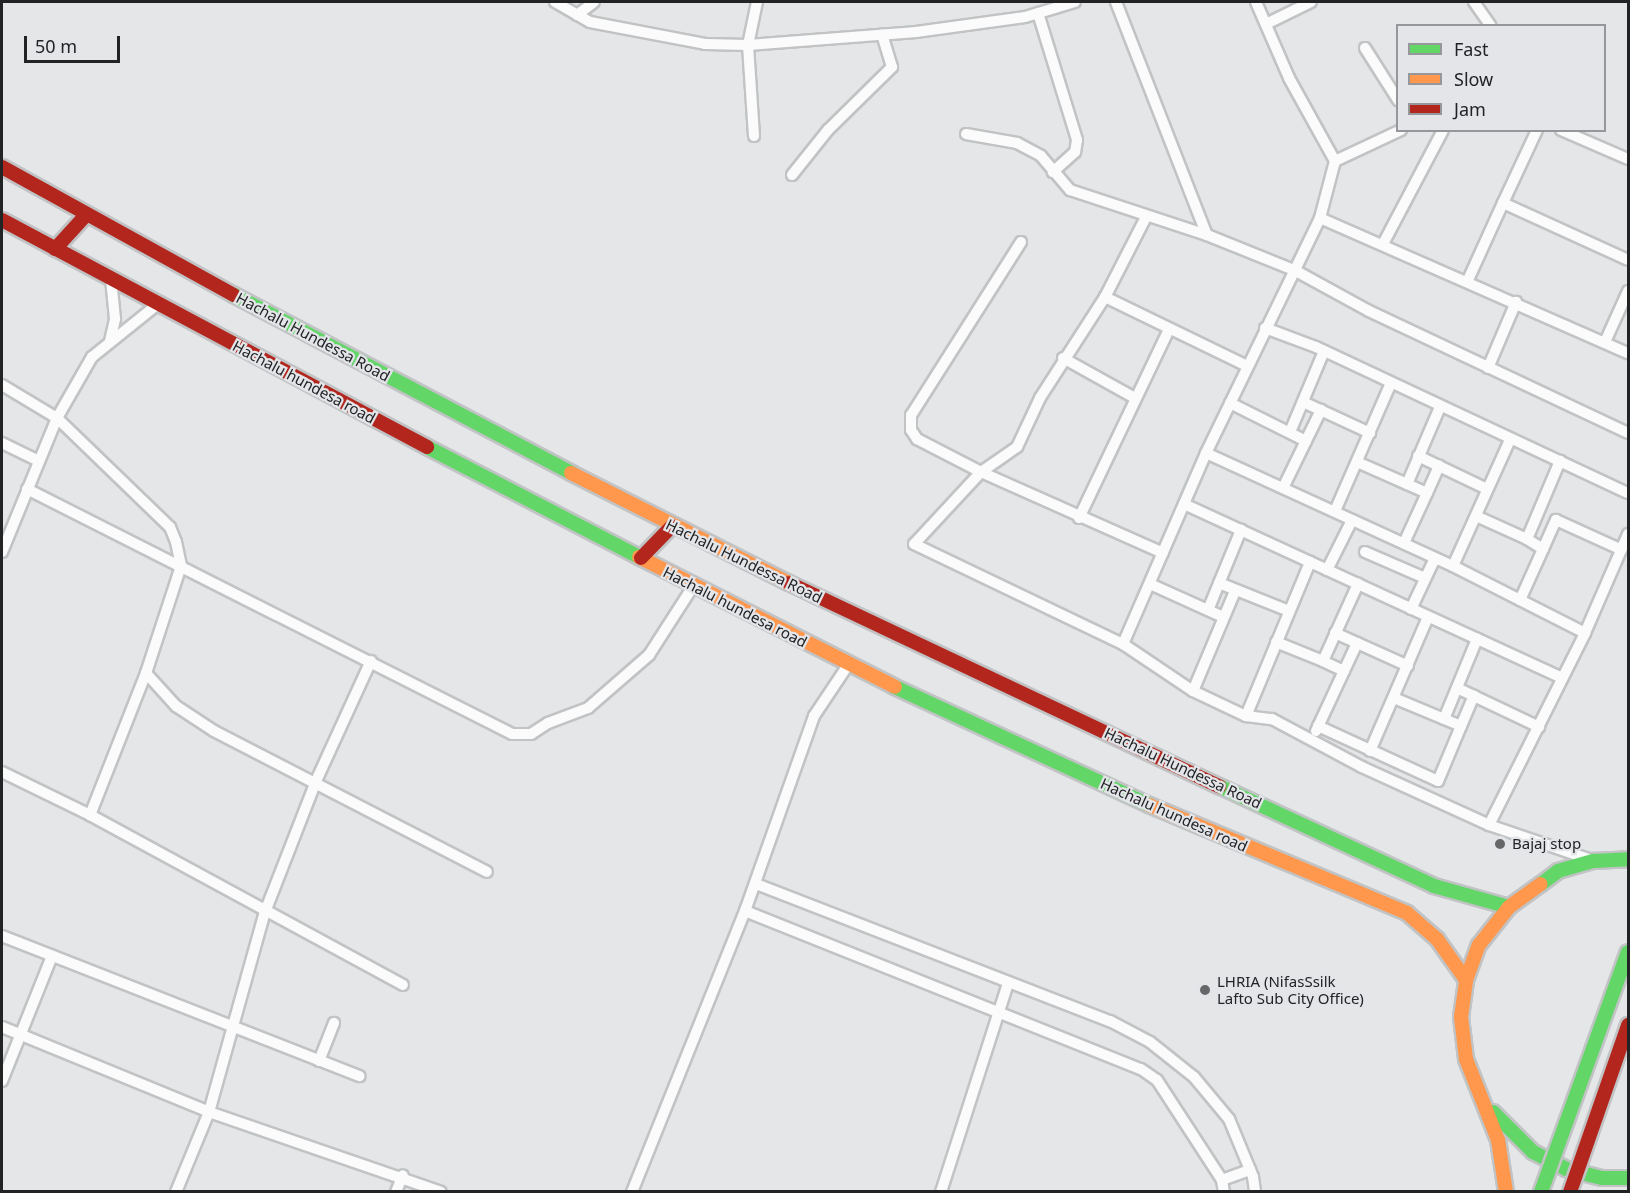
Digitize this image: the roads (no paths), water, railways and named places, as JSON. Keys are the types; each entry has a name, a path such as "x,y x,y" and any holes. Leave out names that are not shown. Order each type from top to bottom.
{"main road":[{"name":"Hachalu Hundessa Road","path":"2,167 299,331 672,526 857,617 1434,886 1509,907"},
{"path":"55,249 87,214"},
{"name":"Hachalu hundesa road","path":"2,220 848,665 1191,825 1383,900 1407,914 1437,939 1466,980"},
{"path":"641,558 672,526"},
{"path":"1506,1191 1503,1160 1462,1038 1466,980 1479,945 1509,907 1558,871 1594,861 1629,859"},
{"path":"1541,1191 1629,952"},
{"path":"1570,1191 1629,1025"},
{"path":"1482,1098 1504,1128 1533,1152 1566,1169 1602,1178 1629,1178"}],"street":[{"path":"555,2 591,22 705,44 748,45 882,34 1038,13 1075,2"},
{"path":"578,15 594,2"},
{"path":"754,136 748,45 757,2"},
{"path":"1116,2 1207,235"},
{"path":"1123,644 1206,453 1320,218 1335,161 1289,78 1256,2"},
{"path":"1266,24 1311,2"},
{"path":"1474,2 1490,24"},
{"path":"1038,13 1077,140 1075,152 1053,172"},
{"path":"792,175 828,130 892,67 882,34"},
{"path":"1365,48 1396,97"},
{"path":"1335,161 1397,132"},
{"path":"1383,244 1442,132"},
{"path":"1468,280 1536,132"},
{"path":"1566,132 1629,159"},
{"path":"966,134 1017,143 1041,156 1070,190 1146,217 1207,235 1296,271 1488,368 1629,433"},
{"path":"1503,203 1629,260"},
{"path":"1146,217 1105,297 1063,358 1017,447 981,472 914,544 1123,644 1193,691 1246,716 1272,719 1489,825 1594,861"},
{"path":"1320,218 1468,280 1629,353"},
{"path":"1021,242 911,415 911,430 917,439 981,472 1079,518 1163,553"},
{"path":"110,341 115,319 111,279"},
{"path":"1605,342 1629,291"},
{"path":"1105,297 1247,366"},
{"path":"1488,368 1515,302"},
{"path":"2,552 57,418 92,357 158,304"},
{"path":"1265,328 1324,351 1510,440 1629,493"},
{"path":"1079,518 1169,329"},
{"path":"1290,432 1324,351"},
{"path":"1063,358 1135,398"},
{"path":"1335,511 1391,384"},
{"path":"2,385 57,418 170,527 181,566 146,673 90,815"},
{"path":"1303,402 1370,433"},
{"path":"1230,403 1306,441"},
{"path":"1407,484 1440,407"},
{"path":"1283,488 1321,410"},
{"path":"1453,566 1510,440"},
{"path":"2,443 39,461"},
{"path":"1206,453 1453,566 1585,633"},
{"path":"1418,456 1487,489"},
{"path":"1527,540 1560,461"},
{"path":"1357,462 1427,493"},
{"path":"1404,543 1439,466"},
{"path":"27,489 512,734 531,734 548,723 588,708 649,655 694,585"},
{"path":"1184,504 1562,678"},
{"path":"1539,511 1622,550"},
{"path":"1476,516 1544,549"},
{"path":"1327,570 1352,520"},
{"path":"1520,600 1556,520"},
{"path":"1208,610 1241,531"},
{"path":"1489,825 1585,633 1629,534"},
{"path":"1365,552 1425,578"},
{"path":"1411,609 1435,558"},
{"path":"1246,716 1310,562"},
{"path":"1219,583 1289,611"},
{"path":"1150,584 1223,617"},
{"path":"1323,661 1358,584"},
{"path":"1193,691 1235,591"},
{"path":"1370,751 1428,617"},
{"path":"1335,633 1408,666"},
{"path":"1444,719 1476,639"},
{"path":"1276,642 1344,671"},
{"path":"1311,740 1357,643"},
{"path":"176,1191 209,1112 265,912 316,782 371,661"},
{"path":"632,1191 756,884 814,716 848,665"},
{"path":"146,673 176,706 214,731 487,872"},
{"path":"1457,688 1539,727"},
{"path":"1318,726 1438,781 1474,696"},
{"path":"1394,698 1461,726"},
{"path":"2,772 90,815 403,985"},
{"path":"756,884 1110,1021 1173,1057 1194,1077 1229,1119 1250,1170 1255,1191"},
{"path":"745,911 999,1013 1111,1054 1157,1080 1223,1186 1250,1170"},
{"path":"2,936 232,1028 360,1076"},
{"path":"2,1081 52,956"},
{"path":"940,1191 1008,983"},
{"path":"319,1061 334,1023"},
{"path":"2,1027 209,1112 403,1175 441,1191"},
{"path":"396,1191 403,1175"}],"place":[{"name":"Bajaj stop","path":"1500,844"},
{"name":"LHRIA (NifasSsilk Lafto Sub City Office)","path":"1205,990"}]}
